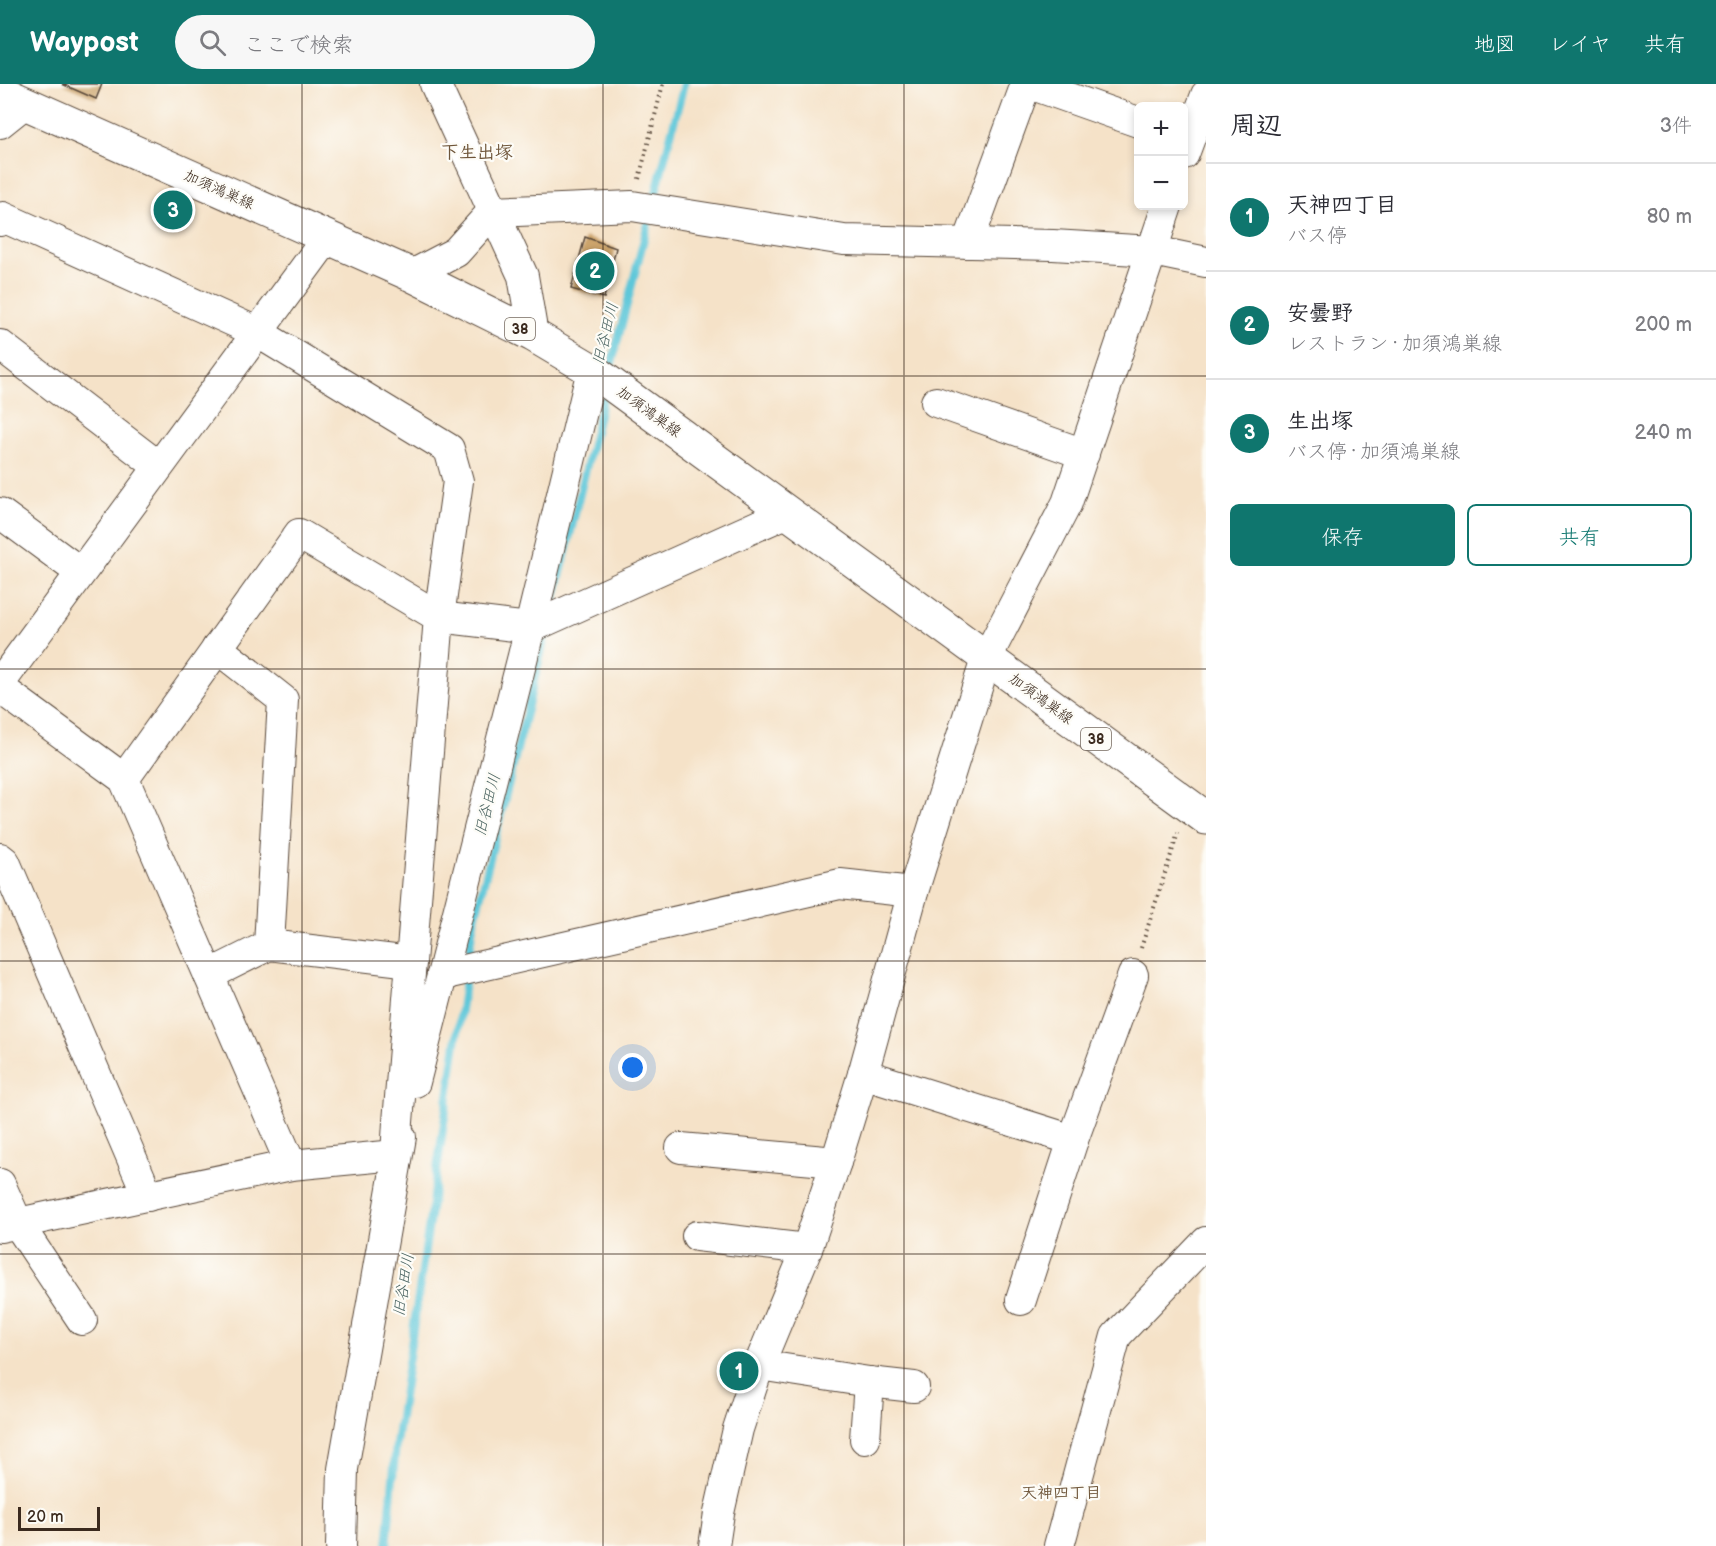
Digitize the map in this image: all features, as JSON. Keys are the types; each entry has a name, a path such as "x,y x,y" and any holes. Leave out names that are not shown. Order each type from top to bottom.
{"main road":[{"name":"加須鴻巣線","path":"8,106 412,275 533,335 592,370 638,402 786,513 1197,811"}],"street":[{"path":"435,84 492,213 523,276 533,335"},
{"path":"968,243 1028,84 1134,121"},
{"path":"1188,136 1206,95"},
{"path":"412,275 456,252 492,213 632,206 844,240 1153,251 1206,262"},
{"path":"714,1546 738,1429 759,1365 807,1249 836,1162 863,1074 913,892 986,659 1067,503 1166,210"},
{"path":"0,221 3,217 256,332 449,449 458,481 439,617 396,1155"},
{"path":"291,1165 124,778 0,686 80,572 327,238"},
{"path":"0,345 158,466"},
{"path":"341,1546 343,1468 396,1155 530,628 592,370"},
{"path":"936,402 1084,454"},
{"path":"0,513 80,572"},
{"path":"124,778 299,534 439,617 530,628 786,513"},
{"path":"217,648 283,700 269,945"},
{"path":"0,858 5,862 148,1196"},
{"path":"442,975 840,884 913,892"},
{"path":"208,975 269,945 411,962"},
{"path":"1022,1300 1073,1140 1133,975"},
{"path":"863,1074 1073,1140"},
{"path":"681,1148 836,1162"},
{"path":"9,1225 291,1165 396,1155"},
{"path":"0,1184 9,1225 82,1320"},
{"path":"697,1236 807,1249"},
{"path":"1059,1546 1116,1336 1206,1242"},
{"path":"759,1365 914,1387"},
{"path":"864,1439 869,1382"}],"path":[{"path":"632,206 663,84"},
{"path":"1133,975 1197,811"}],"building":[{"path":"62,84 102,84 96,99"},
{"path":"585,237 616,248 604,298 571,289"}],"waterway":[{"name":"旧谷田川","path":"609,374 684,84"},
{"name":"旧谷田川","path":"552,610 605,390"},
{"name":"旧谷田川","path":"468,963 472,931 547,629"},
{"name":"旧谷田川","path":"387,1546 396,1444 466,976"}],"place":[{"name":"生出塚","path":"173,210"},
{"name":"安曇野","path":"595,271"},
{"name":"天神四丁目","path":"739,1371"}],"district":[{"name":"下生出塚","path":"477,152"},
{"name":"天神四丁目","path":"1061,1493"}]}
